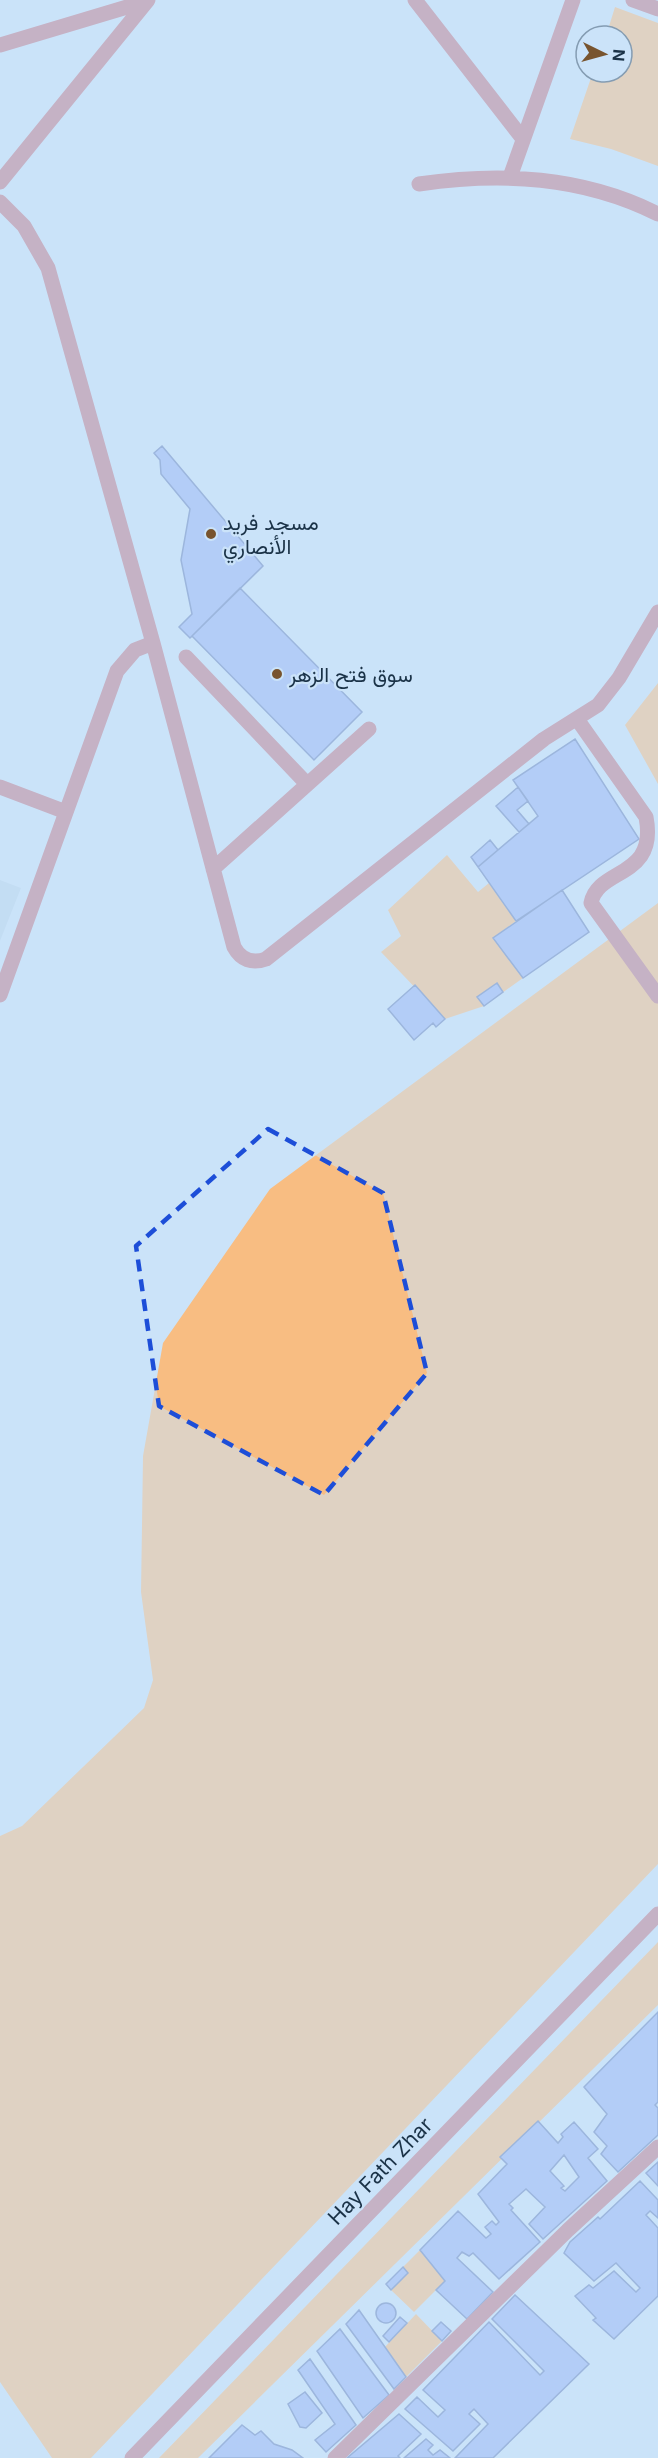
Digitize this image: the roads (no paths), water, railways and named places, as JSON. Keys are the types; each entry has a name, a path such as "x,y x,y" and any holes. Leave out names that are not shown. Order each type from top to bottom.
{"street":[{"path":"415,0 523,139"},
{"path":"510,177 573,0"},
{"path":"633,0 658,9"},
{"path":"0,45 147,1"},
{"path":"0,182 147,1"},
{"path":"419,184 457,178 510,177 558,181 635,202 658,214"},
{"path":"0,202 24,226 48,268 237,953 248,961 266,958 544,739 598,705 610,693 658,612"},
{"path":"0,995 121,663 135,650 153,643"},
{"path":"186,657 308,784"},
{"path":"577,719 646,817 650,831 649,846 642,859 597,891 591,903 658,996"},
{"path":"213,868 369,729"},
{"path":"0,787 66,812"},
{"name":"Hay Fath Zhar","path":"132,2458 658,1914"},
{"path":"334,2458 568,2230 658,2147"}],"place":[{"name":"مسجد فريد الأنصاري","path":"211,534"},
{"name":"سوق فتح الزهر","path":"277,674"}]}
